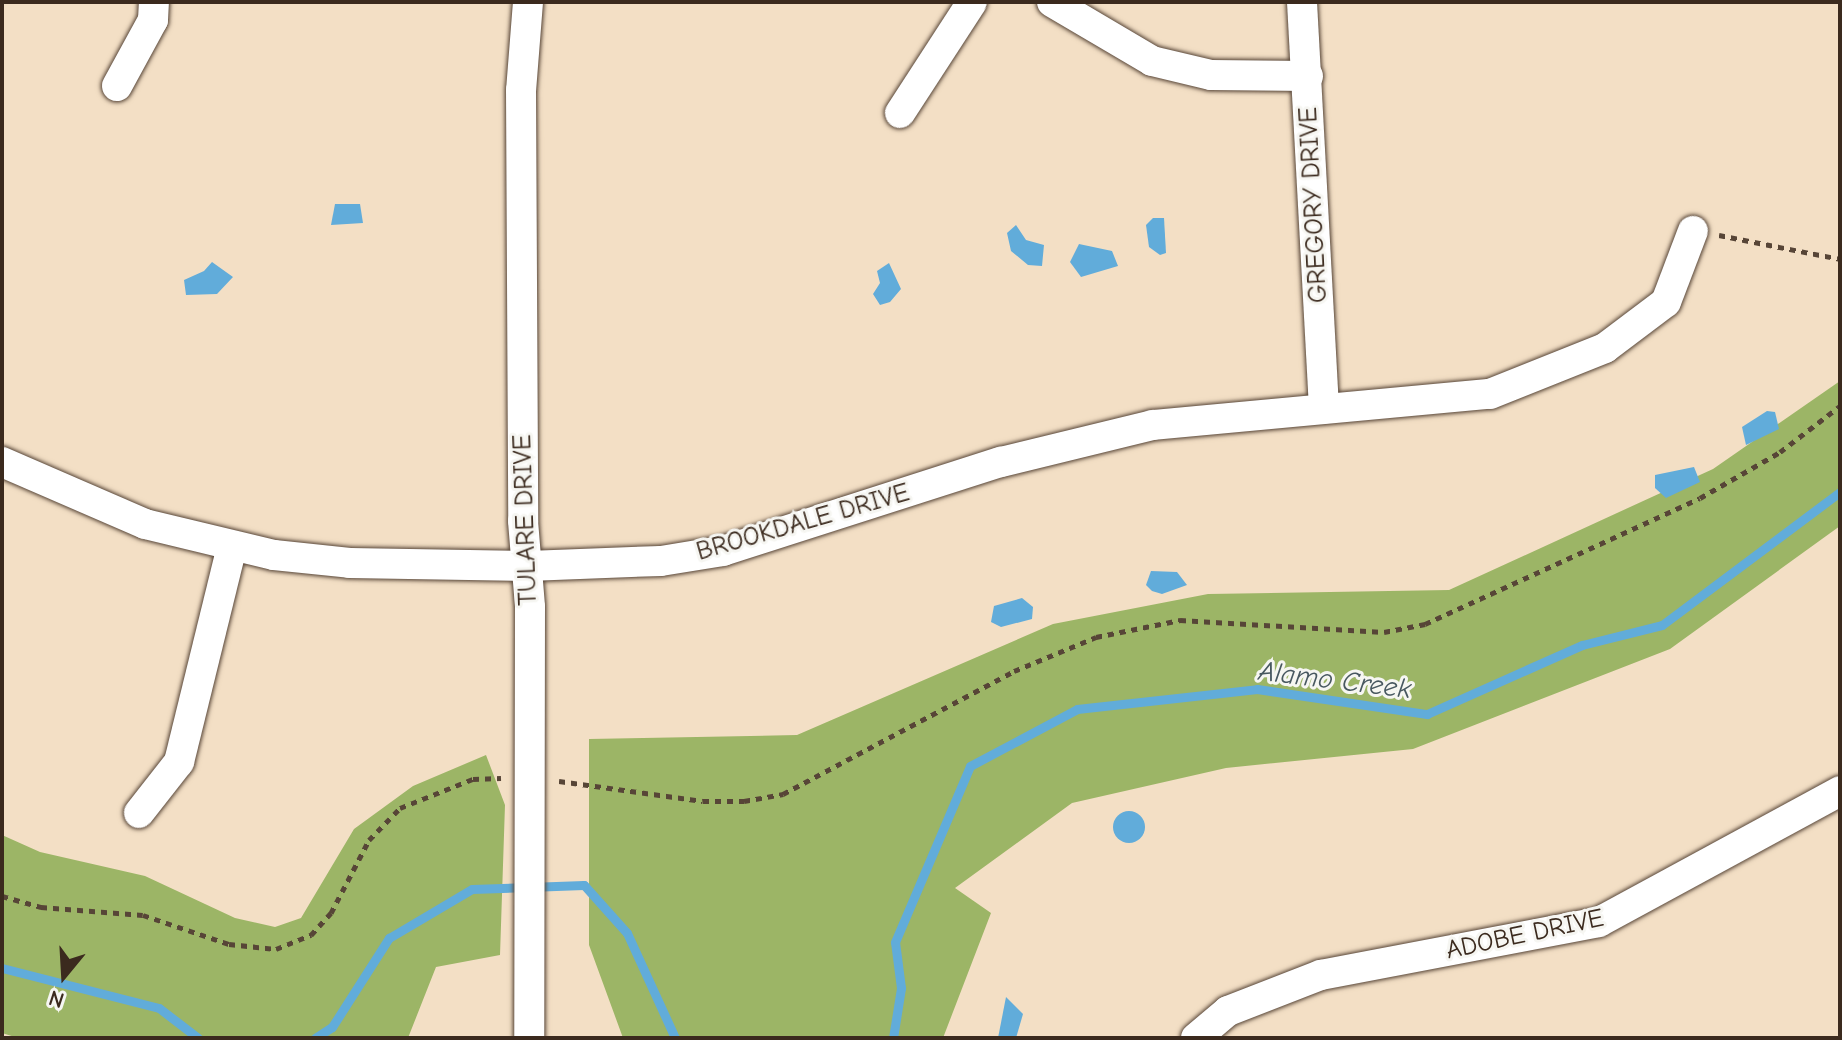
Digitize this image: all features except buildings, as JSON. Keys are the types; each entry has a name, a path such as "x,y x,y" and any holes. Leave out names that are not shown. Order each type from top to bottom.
{"street":[{"path":"117,86 153,20 154,2"},
{"name":"TULARE DRIVE","path":"528,2 521,90 528,566 529,1038"},
{"path":"900,113 972,2"},
{"path":"1052,2 1152,61 1211,75 1308,76"},
{"name":"GREGORY DRIVE","path":"1302,2 1324,408"},
{"name":"BROOKDALE DRIVE","path":"2,462 145,524 232,547 350,563 528,566 661,561 723,551 1001,462 1153,425 1324,408 1369,409 1490,394 1553,373 1605,348 1666,302 1693,231"},
{"path":"139,813 179,762 191,729 232,547"},
{"name":"ADOBE DRIVE","path":"1196,1038 1228,1011 1321,975 1599,922 1840,791"}],"path":[{"path":"1693,231 1840,259"},
{"path":"2,896 41,907 143,915 229,944 276,949 311,935 331,913 369,840 400,808 473,779 527,777 703,801 744,801 783,794 1014,671 1096,637 1180,620 1384,632 1425,624 1700,498 1780,452 1840,406"}],"green space":[{"path":"1840,381 1840,526 1670,649 1413,749 1226,768 1072,803 955,888 991,913 943,1038 623,1038 589,945 589,739 797,735 1053,624 1208,594 1449,590 1713,469"},
{"path":"486,755 505,805 500,955 436,967 408,1038 18,1038 2,1033 2,835 40,852 145,876 235,918 275,927 301,918 354,829 413,786"}],"water":[{"path":"335,204 360,204 363,223 331,225"},
{"path":"1153,218 1164,218 1166,253 1160,255 1149,247 1146,225"},
{"path":"1016,225 1026,240 1044,245 1042,266 1028,265 1011,251 1007,233"},
{"path":"1079,244 1112,251 1118,266 1081,277 1070,262"},
{"path":"212,262 233,277 217,294 186,295 184,280 204,271"},
{"path":"889,263 901,289 890,302 880,305 873,294 880,283 877,271"},
{"path":"1767,411 1775,412 1779,429 1746,445 1742,427"},
{"path":"1694,467 1700,482 1666,498 1655,488 1655,475"},
{"path":"1151,571 1177,572 1187,585 1162,594 1152,591 1146,585"},
{"path":"1022,598 1033,607 1032,619 1001,627 991,622 994,606"},
{"path":"1129,811 1141,815 1145,827 1141,839 1129,843 1117,839 1113,827 1117,815"},
{"path":"1006,997 1023,1014 1016,1038 998,1038"}],"waterway":[{"name":"Alamo Creek","path":"893,1038 901,988 895,942 970,766 1077,709 1257,689 1427,714 1582,645 1662,625 1840,492"},
{"name":"Alamo Creek","path":"315,1038 332,1027 389,938 472,889 584,885 627,933 675,1038"},
{"name":"Alamo Creek","path":"2,968 159,1008 198,1038"}]}
